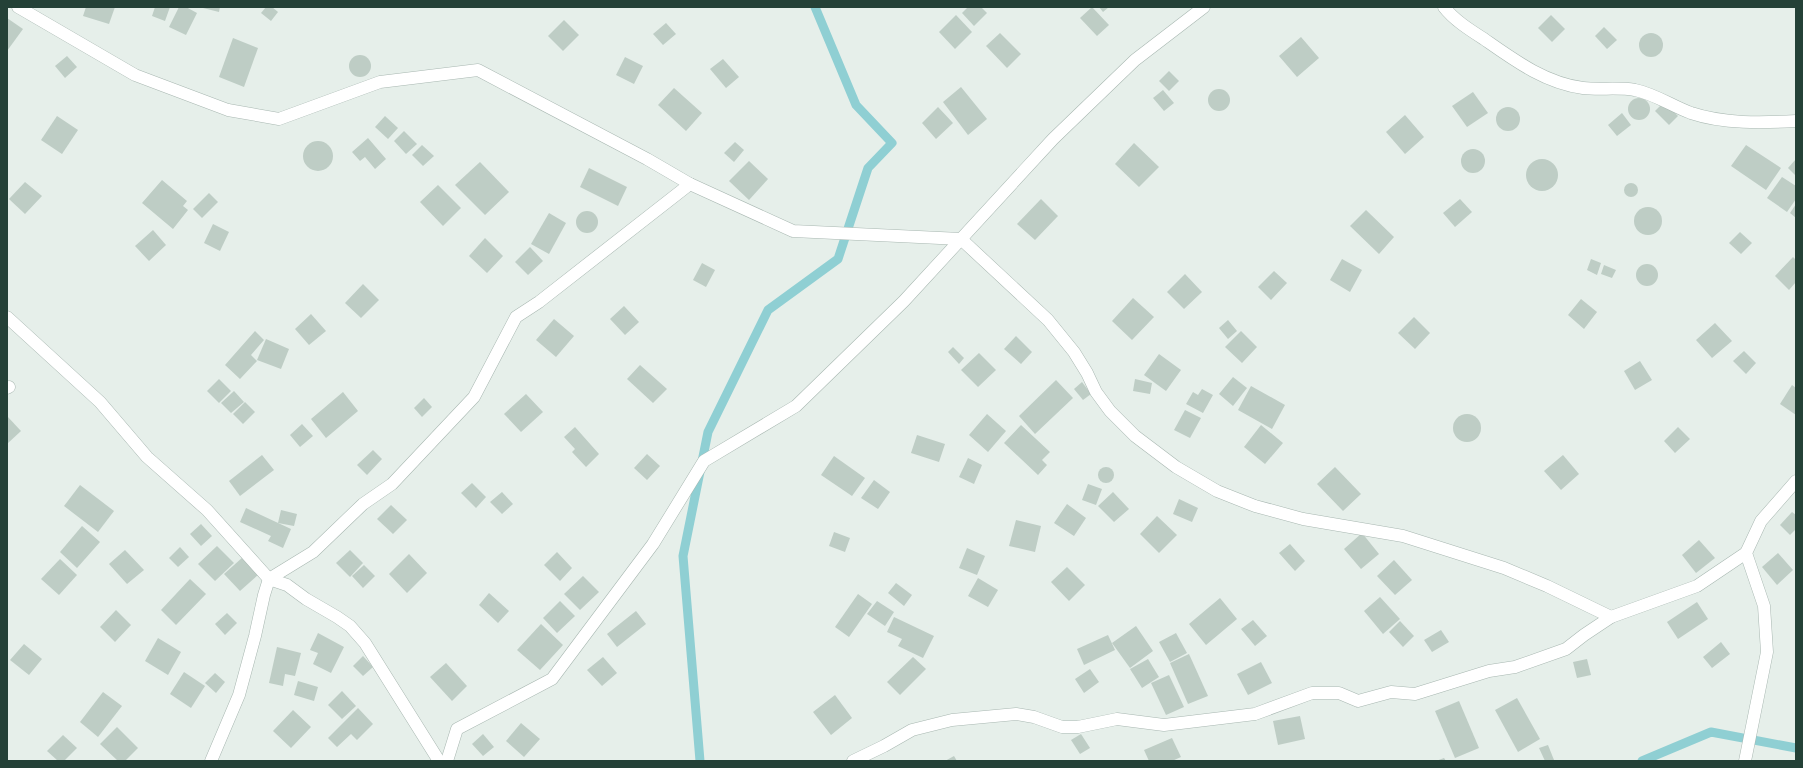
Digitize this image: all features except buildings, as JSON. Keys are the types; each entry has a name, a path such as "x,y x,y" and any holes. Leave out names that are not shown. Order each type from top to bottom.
{"street":[{"path":"18,7 135,76 228,110 279,119 380,82 478,70 647,159 690,184 793,231 961,239 1048,320 1074,352 1087,373 1096,392 1110,411 1136,436 1176,467 1217,491 1255,506 1303,519 1403,536 1504,568 1611,617"},
{"path":"447,761 457,729 552,679 653,544 704,461 796,406 904,301 1054,139 1135,60 1204,7"},
{"path":"1444,7 1467,27 1506,54 1531,70 1550,79 1582,88 1634,90 1660,99 1692,113 1717,118 1760,123 1796,121"},
{"path":"211,761 239,695 269,579 313,552 363,504 392,484 474,398 516,317 538,302 690,184"},
{"path":"7,317 100,402 148,457 207,510 269,579 287,585 306,599 350,626 365,643 439,761"},
{"path":"853,761 912,730 952,720 1016,714 1034,717 1062,728 1078,727 1117,719 1164,725 1255,714 1312,693 1339,693 1358,701 1391,692 1415,694 1489,671 1515,667 1566,649 1611,617 1696,586 1746,553 1761,520 1796,481"},
{"path":"1745,761 1768,652 1764,606 1746,553"}],"waterway":[{"path":"700,761 683,556 708,432 768,310 838,259 868,168 892,143 856,105 815,7"},
{"path":"1642,761 1711,732 1796,748"}]}
